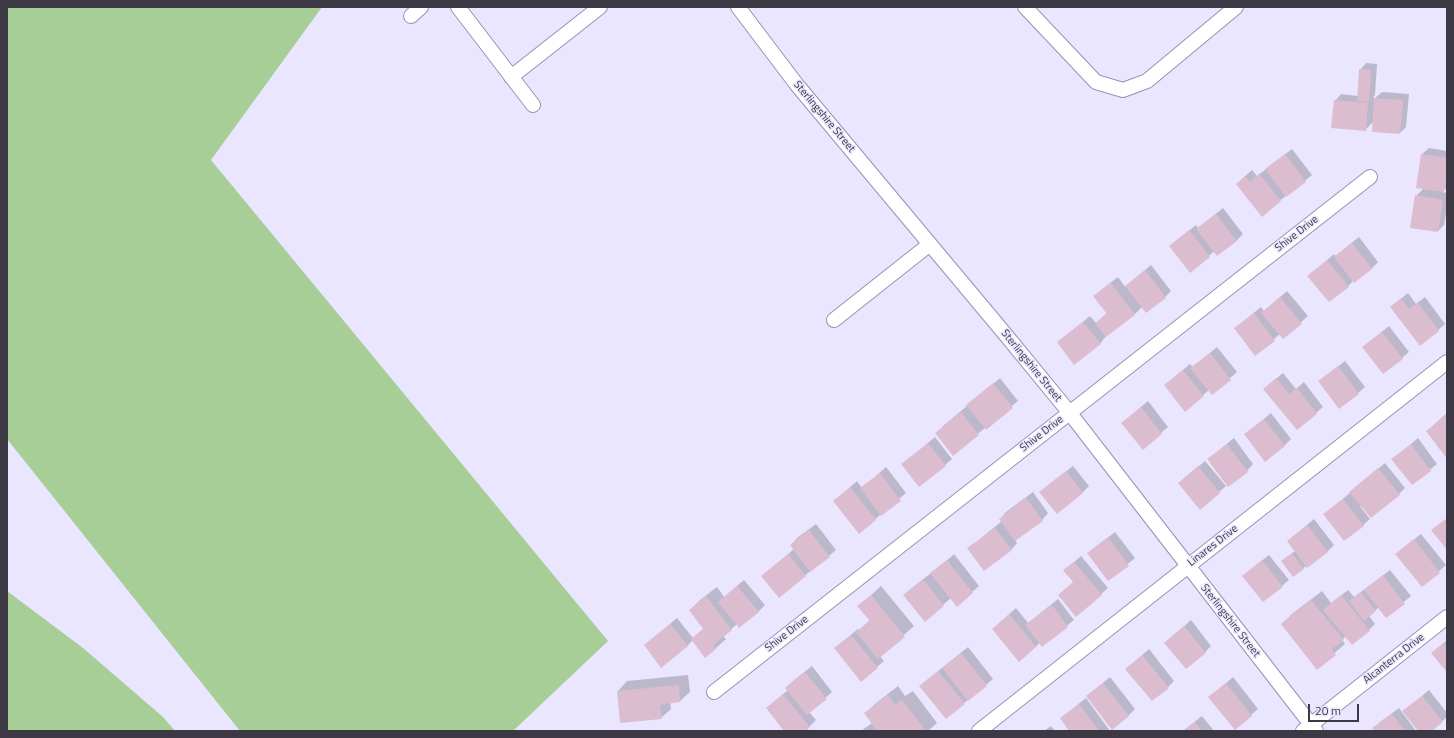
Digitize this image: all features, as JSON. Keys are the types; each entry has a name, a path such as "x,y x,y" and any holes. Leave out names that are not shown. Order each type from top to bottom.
{"street":[{"path":"458,7 532,105"},
{"path":"511,77 600,7"},
{"name":"Sterlingshire Street","path":"738,7 797,85 1069,412 1310,729"},
{"path":"1024,7 1096,82 1123,90 1147,81 1236,7"},
{"name":"Shive Drive","path":"714,692 1370,177"},
{"path":"834,320 930,244"},
{"name":"Linares Drive","path":"979,731 1447,362"},
{"name":"Alcanterra Drive","path":"1310,729 1447,618"}],"green space":[{"path":"7,7 322,7 211,160 608,641 513,731 240,731 7,439"},
{"path":"7,591 83,648 163,717 175,731 7,731"}],"building":[{"path":"1359,69 1371,70 1369,102 1357,101"},
{"path":"1374,98 1403,100 1400,134 1372,132"},
{"path":"1334,100 1368,103 1366,131 1331,128"},
{"path":"1285,154 1306,182 1286,197 1265,169"},
{"path":"1421,154 1447,158 1447,172 1444,192 1416,188"},
{"path":"1259,174 1281,201 1262,217 1236,184 1245,176 1250,182"},
{"path":"1415,195 1443,200 1438,232 1410,228"},
{"path":"1216,214 1237,241 1217,256 1196,229"},
{"path":"1189,230 1210,257 1190,273 1169,246"},
{"path":"1352,243 1372,269 1354,283 1334,257"},
{"path":"1327,260 1349,287 1329,302 1307,276"},
{"path":"1145,270 1166,298 1146,313 1125,286"},
{"path":"1111,283 1135,315 1106,337 1095,323 1107,314 1093,296"},
{"path":"1280,297 1302,324 1283,339 1261,313"},
{"path":"1401,298 1409,309 1418,303 1439,331 1420,346 1390,307"},
{"path":"1254,313 1275,341 1255,356 1234,328"},
{"path":"1083,322 1101,344 1074,365 1057,342"},
{"path":"1382,332 1403,359 1383,374 1362,347"},
{"path":"1210,353 1231,380 1212,395 1190,368"},
{"path":"1338,366 1359,394 1339,409 1318,381"},
{"path":"1183,370 1204,396 1185,412 1164,385"},
{"path":"1276,378 1289,394 1297,388 1317,414 1297,430 1263,389"},
{"path":"993,383 1013,408 986,430 966,405"},
{"path":"1141,407 1162,434 1143,450 1121,423"},
{"path":"961,412 979,435 953,456 935,433"},
{"path":"1447,415 1447,459 1426,431"},
{"path":"1264,419 1285,446 1265,462 1244,434"},
{"path":"928,443 946,466 919,487 901,464"},
{"path":"1227,444 1248,472 1228,487 1207,459"},
{"path":"1411,444 1431,471 1412,485 1391,459"},
{"path":"1198,466 1220,493 1200,510 1178,483"},
{"path":"1378,468 1400,495 1371,518 1349,492"},
{"path":"1066,471 1083,493 1057,514 1039,492"},
{"path":"880,473 901,501 881,516 860,488"},
{"path":"850,487 876,520 859,534 833,501"},
{"path":"1026,498 1043,521 1015,541 999,519"},
{"path":"1343,499 1364,526 1344,541 1323,514"},
{"path":"1447,518 1447,550 1431,530"},
{"path":"1307,525 1328,552 1307,568 1287,541"},
{"path":"995,528 1012,550 984,571 967,548"},
{"path":"809,530 830,557 810,572 790,545"},
{"path":"1108,537 1129,566 1108,581 1087,553"},
{"path":"1414,539 1440,573 1422,587 1395,554"},
{"path":"1292,553 1304,569 1293,577 1281,561"},
{"path":"788,554 806,576 779,598 761,576"},
{"path":"947,560 973,593 957,607 930,573"},
{"path":"1262,560 1283,587 1263,602 1242,576"},
{"path":"1074,562 1102,595 1076,617 1058,595 1073,582 1063,570"},
{"path":"1383,575 1405,604 1386,618 1364,590"},
{"path":"923,579 944,606 925,622 903,595"},
{"path":"737,586 759,612 739,628 718,602"},
{"path":"1361,592 1376,611 1364,621 1349,601"},
{"path":"871,595 905,637 878,659 856,632 870,621 857,606"},
{"path":"1341,595 1370,631 1352,645 1323,610"},
{"path":"706,596 732,630 713,645 716,649 705,658 691,639 703,629 689,610"},
{"path":"1311,600 1344,640 1332,649 1336,655 1317,670 1281,624"},
{"path":"1052,605 1068,627 1042,647 1025,625"},
{"path":"1009,614 1036,647 1019,662 992,629"},
{"path":"670,624 688,646 661,668 644,645"},
{"path":"1184,626 1206,653 1186,669 1164,643"},
{"path":"851,635 878,668 861,682 834,648"},
{"path":"1443,643 1447,648 1446,671 1431,653"},
{"path":"961,653 987,686 968,701 942,668"},
{"path":"1142,655 1169,688 1152,701 1125,669"},
{"path":"938,671 965,704 946,719 919,686"},
{"path":"805,672 827,699 807,715 785,688"},
{"path":"1103,683 1129,716 1112,730 1086,696"},
{"path":"1226,683 1252,716 1235,730 1208,697"},
{"path":"679,685 680,702 660,705 662,719 620,723 617,691"},
{"path":"783,694 810,727 806,731 784,731 766,708"},
{"path":"888,695 895,705 902,700 926,731 877,731 864,713"},
{"path":"1422,696 1443,722 1432,731 1418,731 1402,711"},
{"path":"1079,704 1099,731 1069,731 1060,718"},
{"path":"1392,714 1405,731 1374,731 1372,728"},
{"path":"1195,722 1202,731 1184,731"}]}
